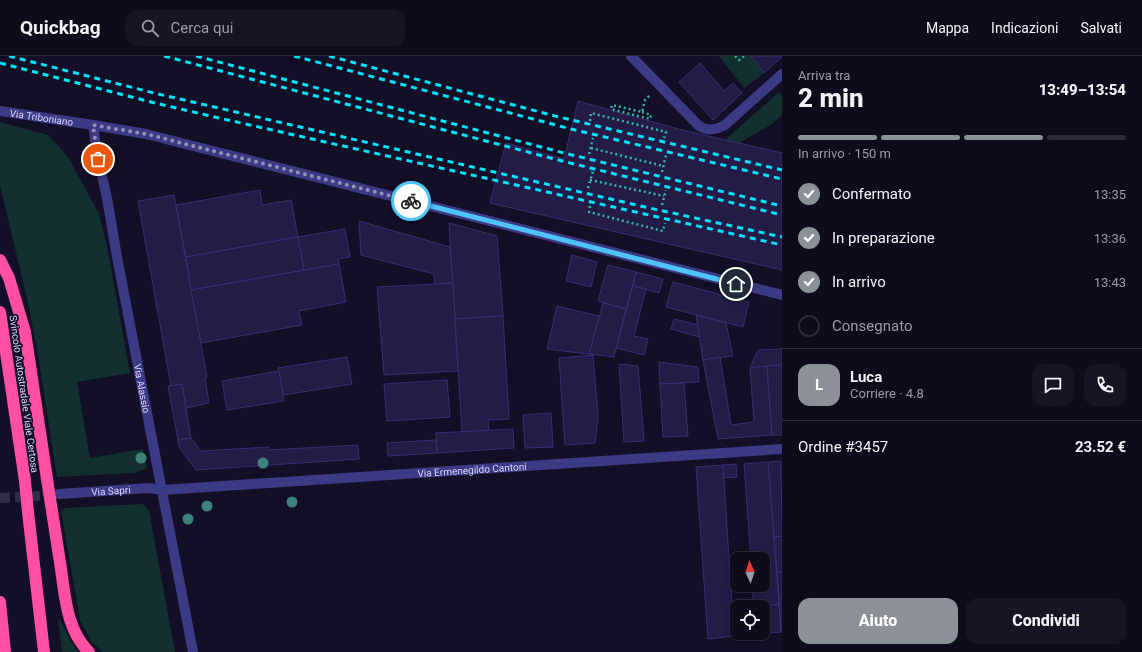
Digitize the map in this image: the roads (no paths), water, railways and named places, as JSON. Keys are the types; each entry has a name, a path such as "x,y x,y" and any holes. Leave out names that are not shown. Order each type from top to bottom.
{"highway":[{"path":"0,260 9,278 24,332 66,602 70,618 81,642 89,652"},
{"name":"Svincolo Autostradale Viale Certosa","path":"0,312 25,481 44,652"},
{"path":"0,602 5,652"}],"street":[{"path":"631,56 698,125 702,128 712,130 725,125 782,74"},
{"name":"Via Triboniano","path":"0,111 146,134 782,295"},
{"name":"Via Alassio","path":"93,125 98,159 107,198 117,258 163,490 193,652"},
{"name":"Via Ermenegildo Cantoni","path":"163,490 782,449"},
{"name":"Via Sapri","path":"59,494 148,488 163,490"}],"tunnel":[{"path":"0,498 56,495"}],"railway":[{"path":"9,56 154,93 645,207 782,237"},
{"path":"164,56 562,161 782,215"},
{"path":"196,56 564,153 782,206"},
{"path":"294,56 571,129 782,179"},
{"path":"329,56 555,116 782,170"},
{"path":"0,63 219,118 782,245"}]}
